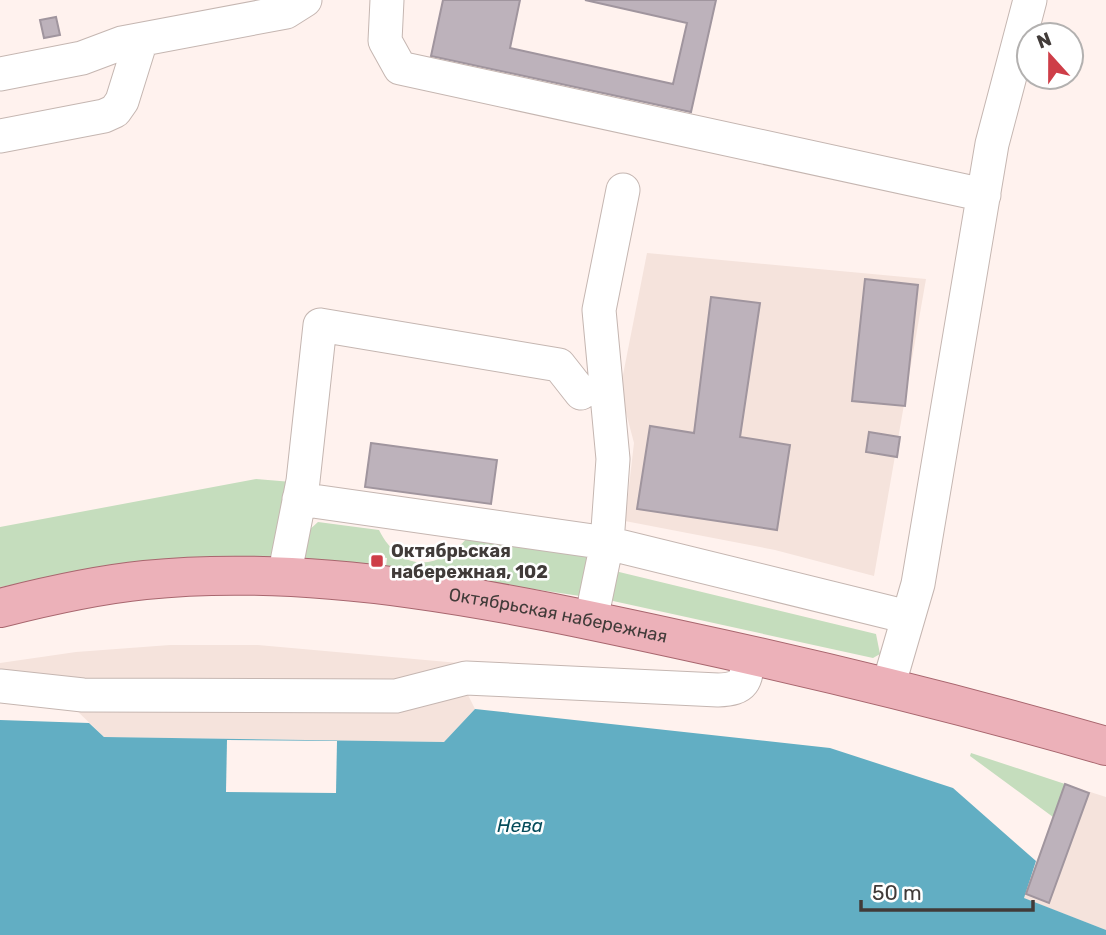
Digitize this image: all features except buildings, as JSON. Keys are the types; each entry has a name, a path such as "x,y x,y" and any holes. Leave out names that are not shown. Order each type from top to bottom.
{"main road":[{"name":"Октябрьская набережная","path":"0,608 143,580 198,576 284,577 369,584 591,620 1106,769"},
{"name":"Октябрьская набережная","path":"0,632 90,612 200,601 283,602 407,614 888,687 997,714 1106,746"}],"lane":[{"path":"0,74 82,58 122,43 286,12 305,0"},
{"path":"387,0 385,41 400,68 984,195"},
{"path":"888,687 918,584 992,144 1030,0"},
{"path":"0,136 104,116 115,111 122,101 141,40"},
{"path":"591,620 607,543 613,459 599,310 623,190"},
{"path":"284,577 299,499 320,326 559,365 581,393"},
{"path":"299,499 607,543 908,617"},
{"path":"0,686 83,695 396,696 466,678 733,690 743,684 747,665"}],"shaded area":[{"path":"647,253 926,279 874,576 775,550 625,521 634,443 620,390"},
{"path":"170,645 258,645 470,664 466,691 475,709 444,742 104,737 71,705 0,698 0,663 76,652"},
{"path":"1065,784 1106,797 1106,930 1023,898"}],"green space":[{"path":"256,479 292,482 271,561 73,574 0,587 0,527"},
{"path":"318,522 379,530 398,554 408,560 420,562 444,557 468,537 592,555 580,596 386,567 387,558 372,557 370,566 303,559 308,531"},
{"path":"615,571 876,634 880,654 873,658 613,601 611,588"},
{"path":"971,753 1065,784 1053,817 970,756"}],"water":[{"name":"Нева","path":"475,709 830,748 953,788 1036,861 1024,898 1106,930 1106,935 0,935 0,720 89,723 104,737 444,742"}],"pier":[{"path":"227,740 337,741 336,793 226,792"}],"place":[{"name":"Октябрьская набережная, 102","path":"377,561"}]}
